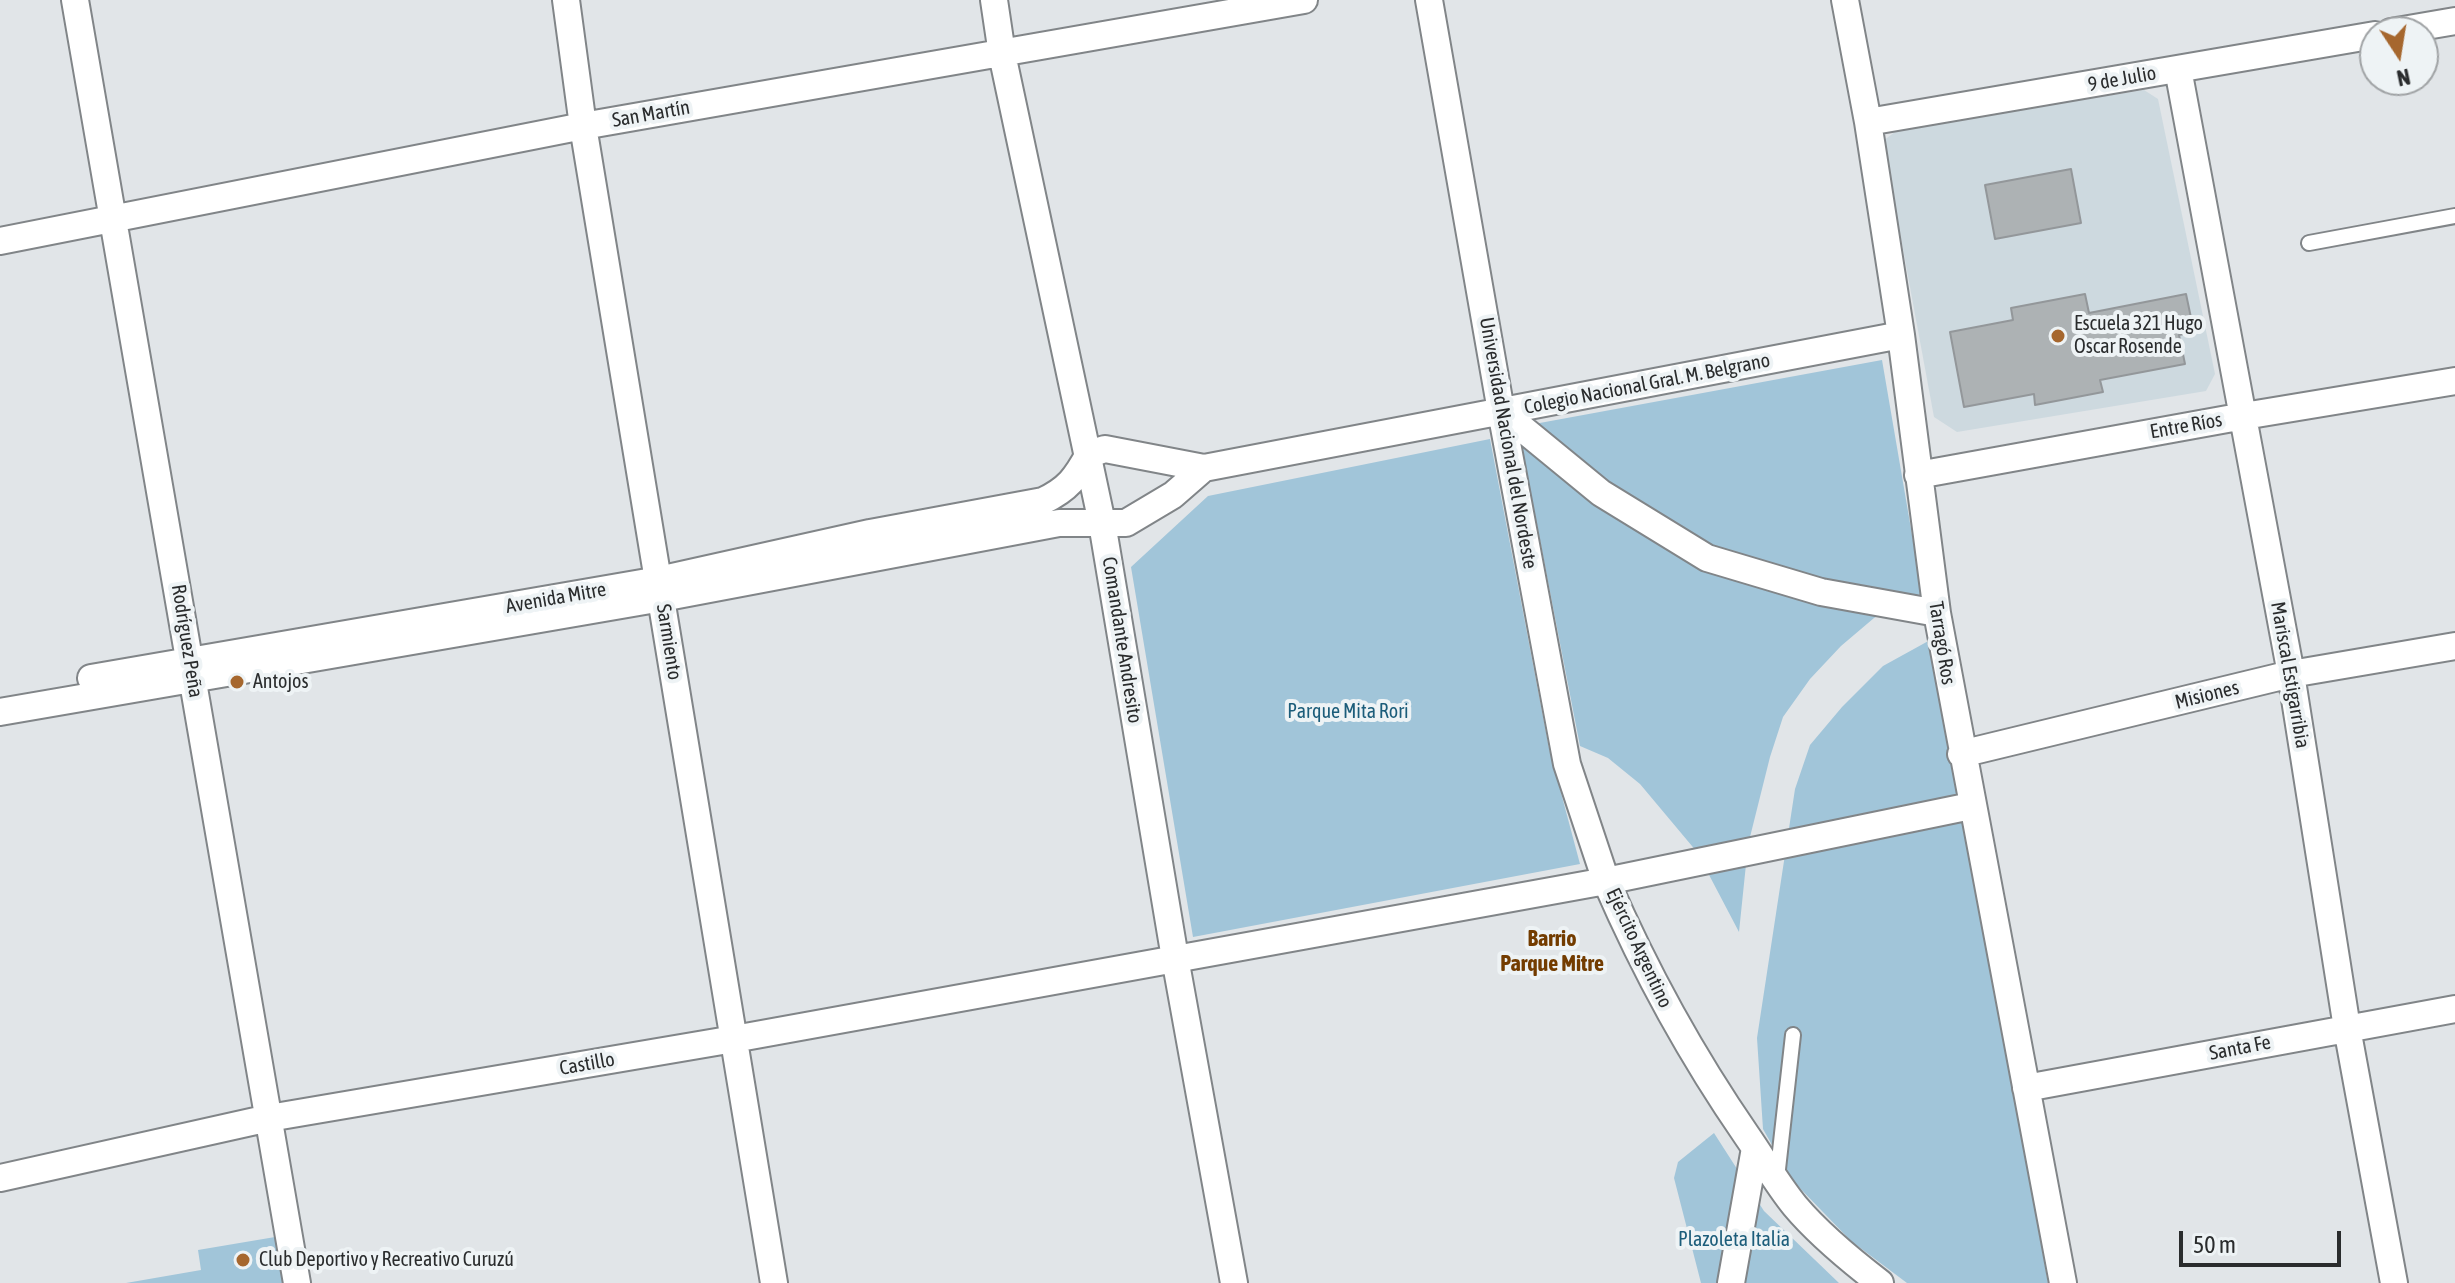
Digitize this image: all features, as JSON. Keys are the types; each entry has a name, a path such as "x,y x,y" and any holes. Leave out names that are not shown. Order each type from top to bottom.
{"street":[{"name":"Rodríguez Peña","path":"75,0 297,1283"},
{"name":"Sarmiento","path":"566,0 583,126 774,1283"},
{"name":"Comandante Andresito","path":"994,0 1002,54 1102,523 1175,958 1234,1283"},
{"name":"San Martín","path":"0,241 583,126 1304,0"},
{"name":"Universidad Nacional del Nordeste","path":"1429,0 1567,764 1606,881"},
{"name":"Tarragó Ros","path":"1845,0 1868,122 1901,335 1937,613 1961,754 2063,1283"},
{"name":"9 de Julio","path":"1868,122 2359,38"},
{"name":"Mariscal Estigarribia","path":"2178,69 2291,674 2347,1028 2394,1283"},
{"name":"Colegio Nacional Gral. M. Belgrano","path":"1089,454 1105,449 1204,468 1901,335"},
{"name":"Entre Ríos","path":"1918,475 2455,381"},
{"path":"1501,411 1601,493 1707,558 1821,592 1937,613"},
{"name":"Avenida Mitre","path":"660,589 870,533 1043,501 1062,492 1078,475 1089,454"},
{"path":"1102,523 1126,523 1173,495 1204,468"},
{"name":"Avenida Mitre","path":"0,712 192,670 660,589 1059,523 1102,523"},
{"name":"Misiones","path":"1961,754 2291,674 2455,646"},
{"name":"Avenida Mitre","path":"0,694 192,670"},
{"path":"1606,881 1971,806"},
{"name":"Ejército Argentino","path":"1175,958 1606,881 1633,944 1669,1014 1722,1101 1797,1209 1880,1283"},
{"name":"Castillo","path":"0,1178 269,1118 734,1039 1175,958"},
{"name":"Santa Fe","path":"2026,1088 2455,1009"},
{"path":"1731,1283 1755,1148"}],"lane":[{"path":"2309,243 2455,216"},
{"path":"1777,1179 1793,1035"}],"shaded area":[{"path":"2144,90 2158,99 2215,374 2206,391 1957,432 1934,417 1883,141 1900,128"}],"green space":[{"path":"1882,360 1922,593 1874,618 1841,646 1810,679 1783,717 1748,845 1739,932 1697,852 1640,784 1608,758 1580,746 1518,427"},
{"name":"Parque Mita Rori","path":"1490,439 1549,748 1580,864 1193,937 1131,567 1208,496"},
{"path":"1932,639 2048,1283 1907,1283 1851,1241 1792,1180 1763,1129 1757,1038 1795,789 1810,745 1883,666"},
{"name":"Plazoleta Italia","path":"1714,1133 1764,1211 1839,1283 1701,1283 1674,1178 1678,1162"},
{"name":"Club Deportivo y Recreativo Curuzú","path":"281,1236 290,1283 126,1283 201,1270 198,1250"}],"building":[{"path":"2071,169 2081,223 1995,239 1985,185"},
{"path":"2085,294 2089,313 2186,294 2194,332 2179,335 2185,364 2100,380 2103,392 2035,405 2034,394 1964,407 1950,332 2013,320 2011,308"}],"place":[{"name":"Escuela 321 Hugo Oscar Rosende","path":"2058,336"},
{"name":"Antojos","path":"237,682"},
{"name":"Club Deportivo y Recreativo Curuzú","path":"243,1260"}],"district":[{"name":"Barrio Parque Mitre","path":"1552,952"}]}
